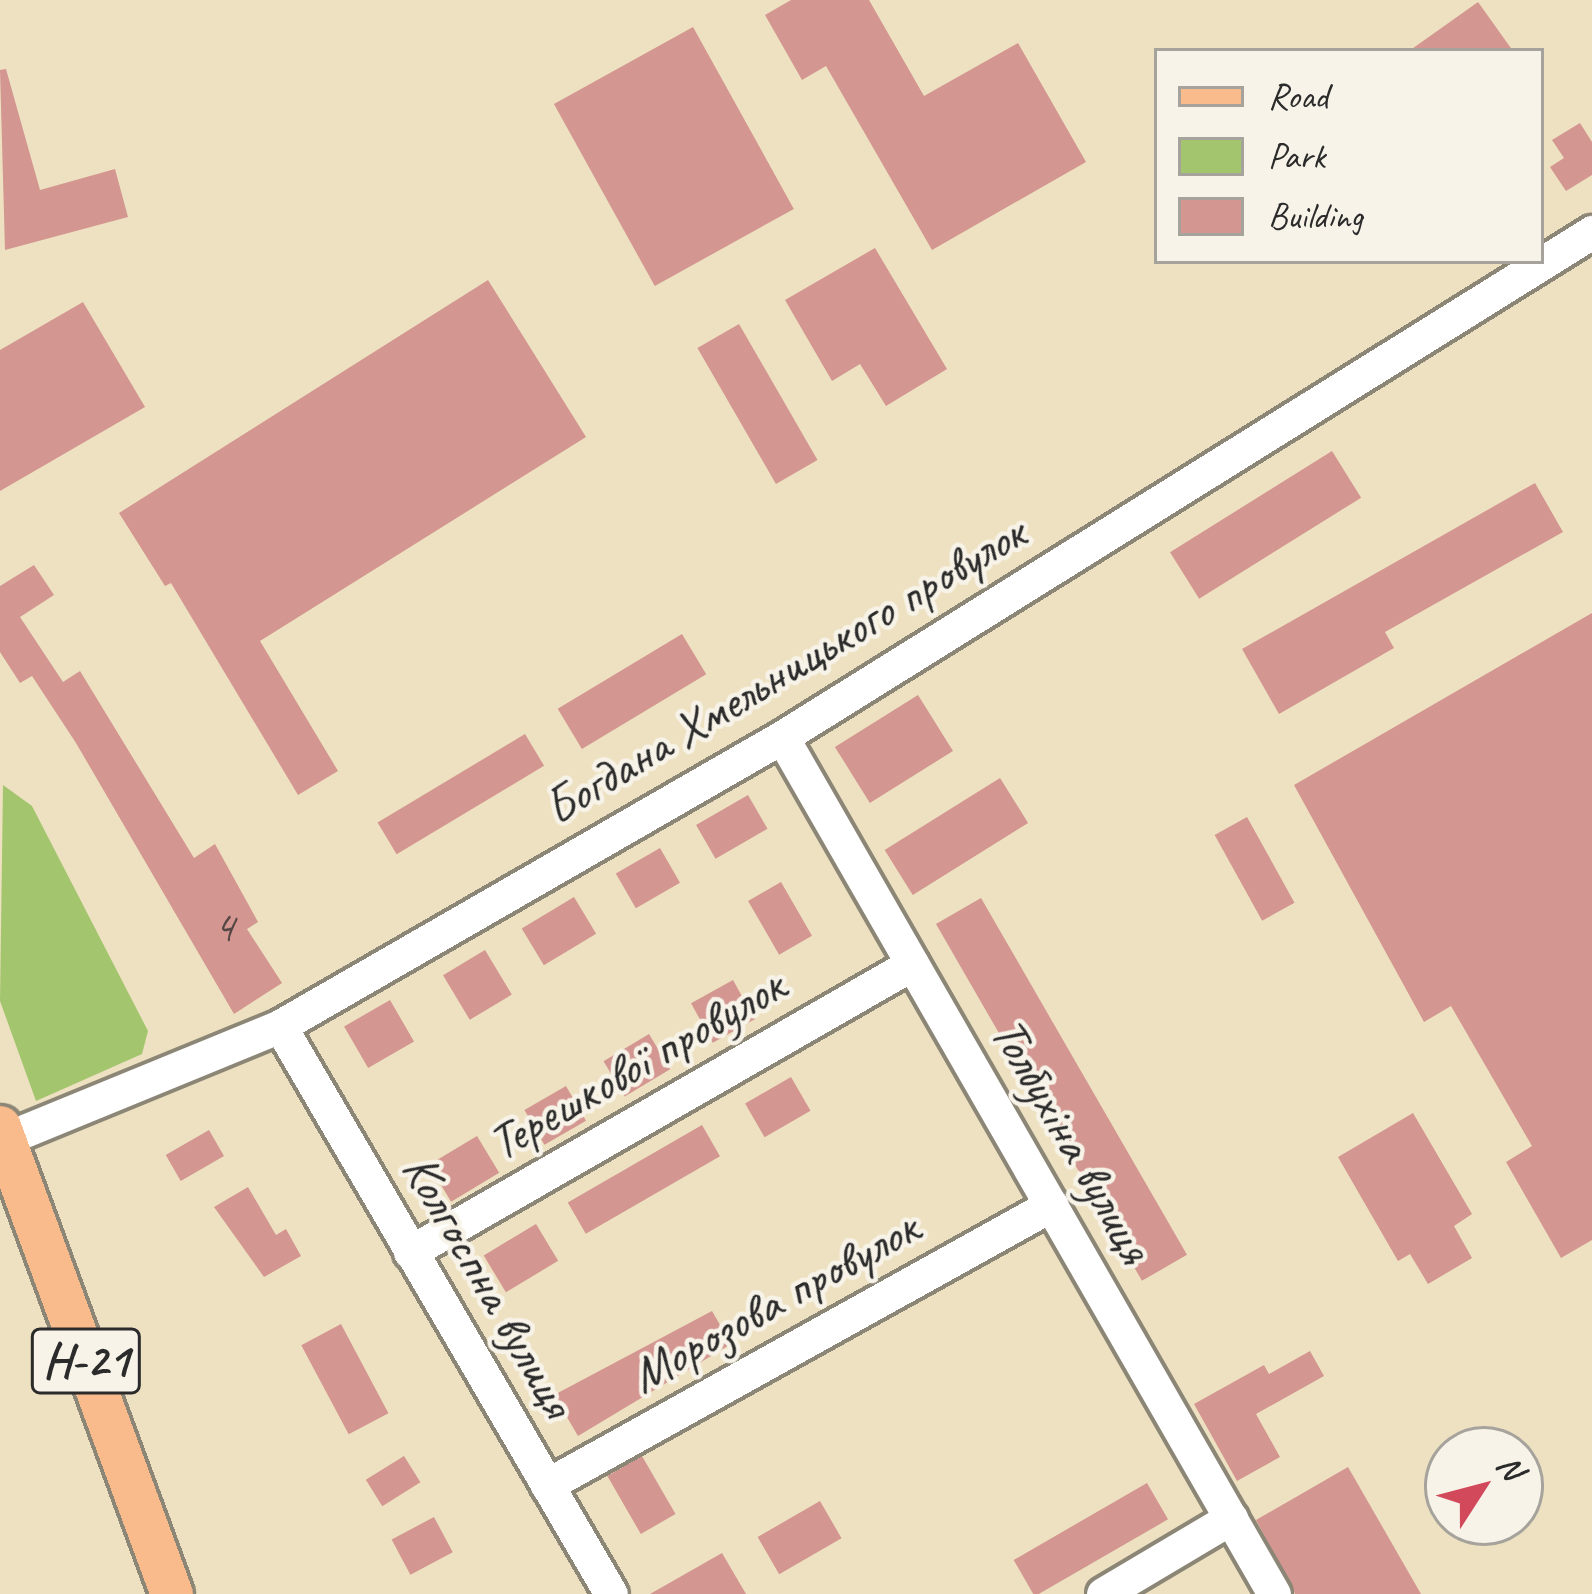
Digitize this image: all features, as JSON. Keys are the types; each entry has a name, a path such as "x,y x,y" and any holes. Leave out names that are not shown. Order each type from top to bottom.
{"main road":[{"name":"Н-21","path":"1,1136 172,1594"}],"street":[{"name":"Богдана Хмельницького провулок","path":"1544,262 1592,232"},
{"name":"Богдана Хмельницького провулок","path":"1,1136 280,1027 782,737 1541,264"},
{"name":"Толбухіна вулиця","path":"782,737 1274,1594"},
{"name":"Терешкової провулок","path":"410,1252 912,964"},
{"name":"Колгоспна вулиця","path":"280,1027 611,1594"},
{"name":"Морозова провулок","path":"547,1486 1051,1205"},
{"path":"1103,1594 1231,1518"}],"green space":[{"path":"3,785 32,806 148,1031 142,1054 36,1101 0,1001"}],"building":[{"path":"791,0 869,0 924,96 1018,43 1086,162 932,250 826,66 802,80 765,15"},
{"path":"1478,2 1511,48 1413,48"},
{"path":"693,27 794,209 655,286 554,104"},
{"path":"6,69 40,190 115,169 128,217 5,250 0,70"},
{"path":"1580,123 1592,142 1592,175 1566,191 1550,167 1564,158 1552,140"},
{"path":"875,248 947,369 886,406 860,364 832,381 785,300"},
{"path":"488,280 586,437 260,641 338,771 298,795 171,583 165,586 119,513"},
{"path":"83,302 145,407 0,491 0,350"},
{"path":"739,324 818,460 776,484 697,348"},
{"path":"1332,451 1361,498 1199,599 1170,552"},
{"path":"1535,483 1563,532 1385,632 1394,648 1279,714 1242,649"},
{"path":"34,565 54,595 20,617 63,682 80,671 194,858 215,844 258,922 247,929 282,983 234,1014 76,743 32,676 20,683 0,652 0,586"},
{"path":"1592,613 1592,1240 1561,1258 1506,1162 1532,1146 1451,1006 1424,1022 1294,785"},
{"path":"682,634 706,674 582,749 558,709"},
{"path":"918,695 953,751 870,803 835,747"},
{"path":"525,734 544,766 397,854 378,823"},
{"path":"1000,778 1028,823 913,895 885,850"},
{"path":"748,795 768,829 716,859 696,825"},
{"path":"1247,817 1295,903 1262,921 1215,835"},
{"path":"660,848 680,883 636,908 616,874"},
{"path":"781,882 812,936 779,955 748,901"},
{"path":"574,897 596,934 544,965 522,928"},
{"path":"981,898 1187,1255 1142,1281 936,924"},
{"path":"485,950 512,995 470,1020 443,975"},
{"path":"733,980 755,1019 713,1043 691,1003"},
{"path":"390,1000 414,1042 368,1068 344,1026"},
{"path":"649,1034 670,1069 625,1096 604,1061"},
{"path":"791,1077 810,1111 765,1137 745,1104"},
{"path":"566,1086 586,1121 544,1145 524,1110"},
{"path":"1413,1113 1472,1214 1454,1226 1472,1258 1428,1284 1410,1254 1398,1261 1338,1157"},
{"path":"702,1125 720,1156 586,1234 568,1202"},
{"path":"209,1130 224,1156 181,1181 166,1155"},
{"path":"477,1136 499,1173 451,1202 429,1165"},
{"path":"248,1187 276,1235 286,1229 301,1256 264,1277 214,1207"},
{"path":"536,1224 558,1261 506,1292 484,1255"},
{"path":"712,1311 731,1344 578,1436 554,1395"},
{"path":"341,1324 388,1413 349,1434 301,1345"},
{"path":"1310,1351 1324,1376 1256,1414 1280,1457 1237,1481 1194,1404 1264,1365 1269,1374"},
{"path":"404,1456 420,1482 382,1506 366,1480"},
{"path":"642,1456 676,1514 641,1534 607,1476"},
{"path":"1348,1467 1421,1594 1295,1594 1256,1520"},
{"path":"1147,1483 1168,1519 1039,1594 1033,1594 1014,1560"},
{"path":"820,1501 842,1538 779,1574 758,1537"},
{"path":"434,1517 453,1552 410,1575 392,1540"},
{"path":"722,1553 746,1594 650,1594"}]}
